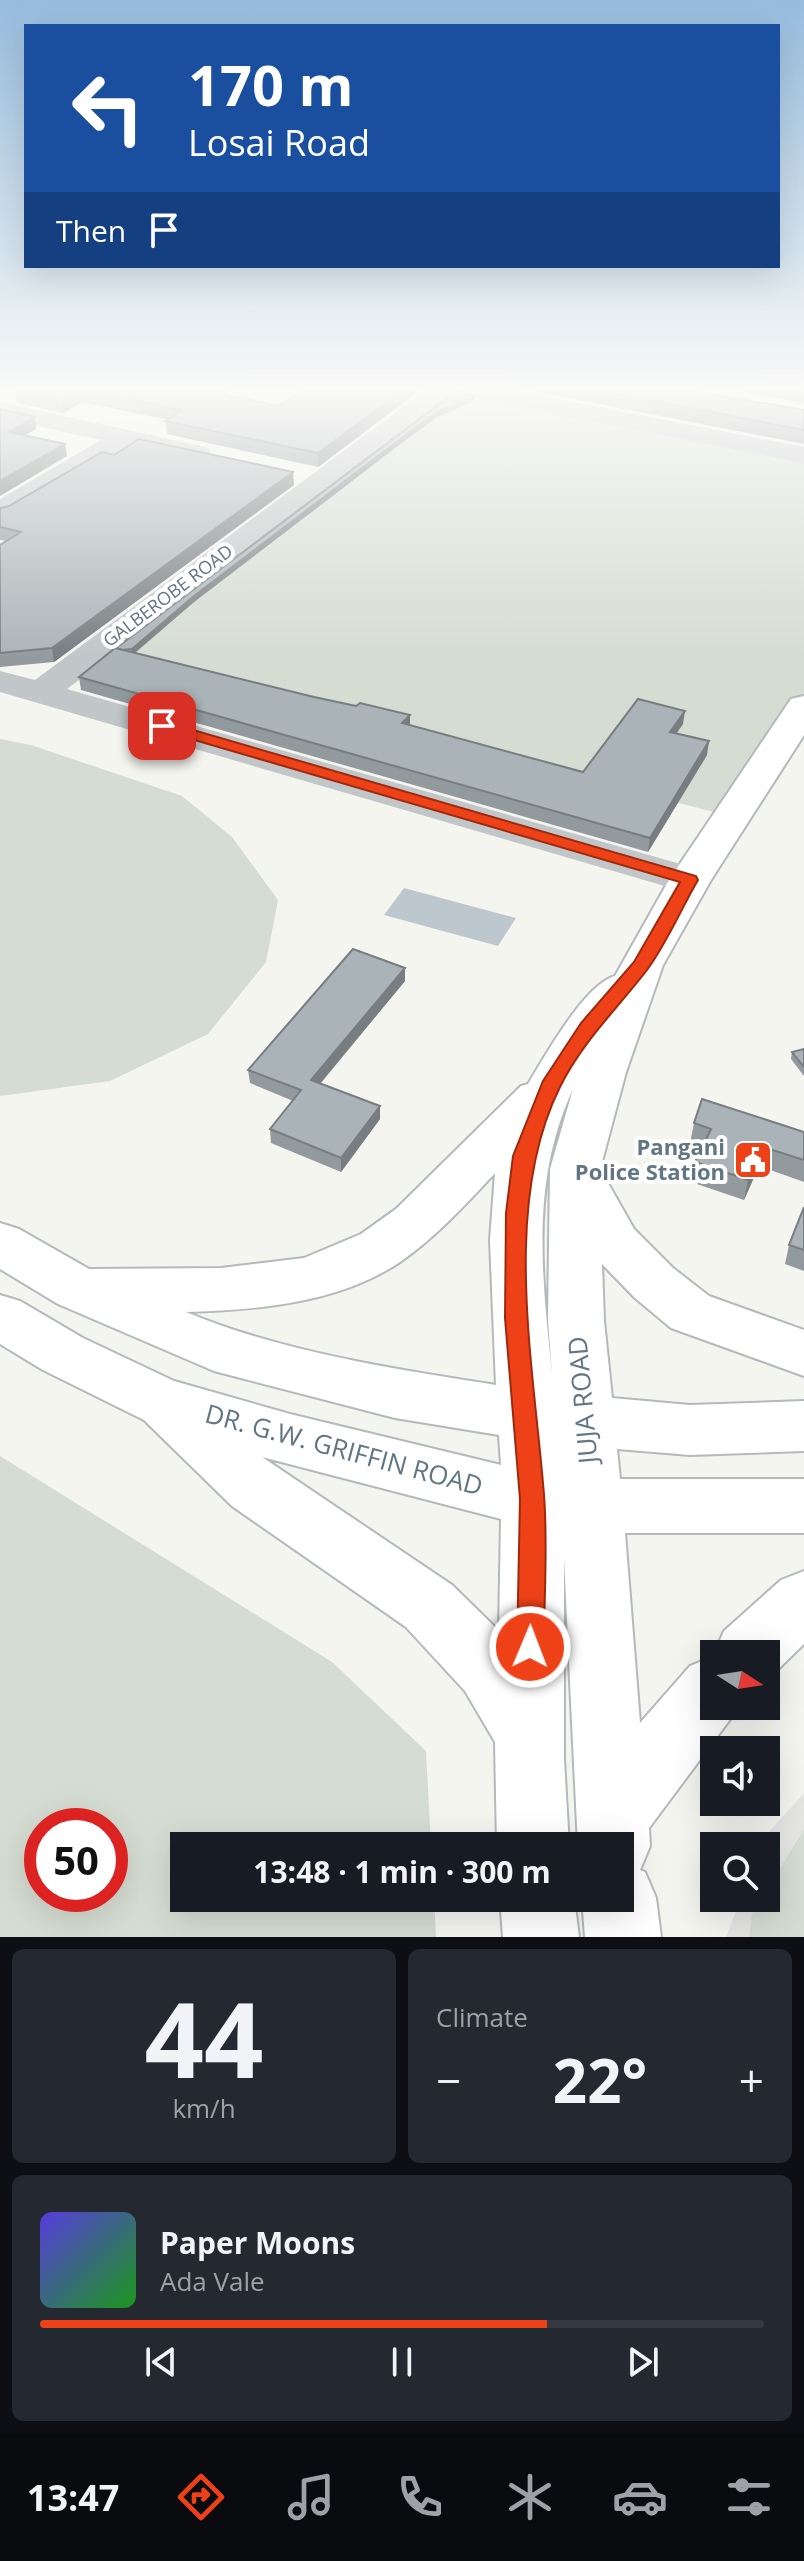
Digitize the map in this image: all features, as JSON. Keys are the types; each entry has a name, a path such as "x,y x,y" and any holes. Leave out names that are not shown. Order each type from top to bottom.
{"main road":[{"name":"JUJA ROAD","path":"532,1832 529,1735 562,1502 584,1421 576,1321 575,1169 602,1072 641,965 690,880 804,707"},
{"name":"JUJA ROAD","path":"612,1832 562,1502 525,1414 517,1318 516,1213 524,1156 550,1086 588,1027 641,965"},
{"path":"77,1289 227,1291 296,1282 357,1261 412,1225 550,1086"},
{"path":"575,1169 615,1243 654,1283 690,1312 804,1353"},
{"path":"0,1243 77,1289 214,1348 395,1394 525,1414 690,1430 804,1426"},
{"name":"DR. G.W. GRIFFIN ROAD","path":"0,1317 63,1354 160,1401 290,1440 562,1502 804,1506"},
{"path":"160,1401 253,1487 429,1606 489,1668 529,1735"},
{"path":"762,1640 804,1601"},
{"path":"613,1832 677,1731 700,1705"},
{"path":"538,1912 541,1937"},
{"path":"620,1912 623,1937"}],"street":[{"path":"0,511 57,477"},
{"path":"315,477 323,479"},
{"name":"GALBEROBE ROAD","path":"43,691 323,479"},
{"path":"0,681 690,880"}],"shaded area":[{"path":"326,477 804,477 804,708 732,817 99,648"},
{"path":"0,739 31,745 182,796 232,837 278,900 266,962 208,1034 110,1081 0,1096"},
{"path":"404,888 516,918 498,946 384,915"},
{"path":"0,1456 332,1662 426,1751 430,1832 170,1832 170,1912 435,1912 436,1937 0,1937"},
{"path":"804,1793 804,1937 726,1937 736,1912 780,1912 780,1832 769,1832"},
{"path":"804,1829 804,1937 749,1937 753,1912 780,1912 780,1869"}],"building":[{"path":"58,477 286,477 52,648 0,653 0,545 21,532 0,527 0,508 9,506"},
{"path":"342,477 350,477 194,596 132,649 116,648"},
{"path":"115,648 314,697 356,706 360,703 410,715 402,723 583,772 638,699 685,711 670,732 709,741 650,838 79,677"},
{"path":"353,949 405,968 311,1080 380,1106 341,1158 270,1129 301,1090 248,1070"},
{"path":"804,1049 804,1067 792,1052"},
{"path":"702,1099 804,1132 804,1160 763,1147 748,1180 695,1162 711,1129 694,1123"},
{"path":"804,1207 804,1250 789,1245"}],"place":[{"name":"Pangani Police Station","path":"753,1160"}],"route":[{"path":"162,726 690,880 641,965 588,1027 550,1086 524,1156 516,1213 517,1318 532,1499 530,1647"}]}
